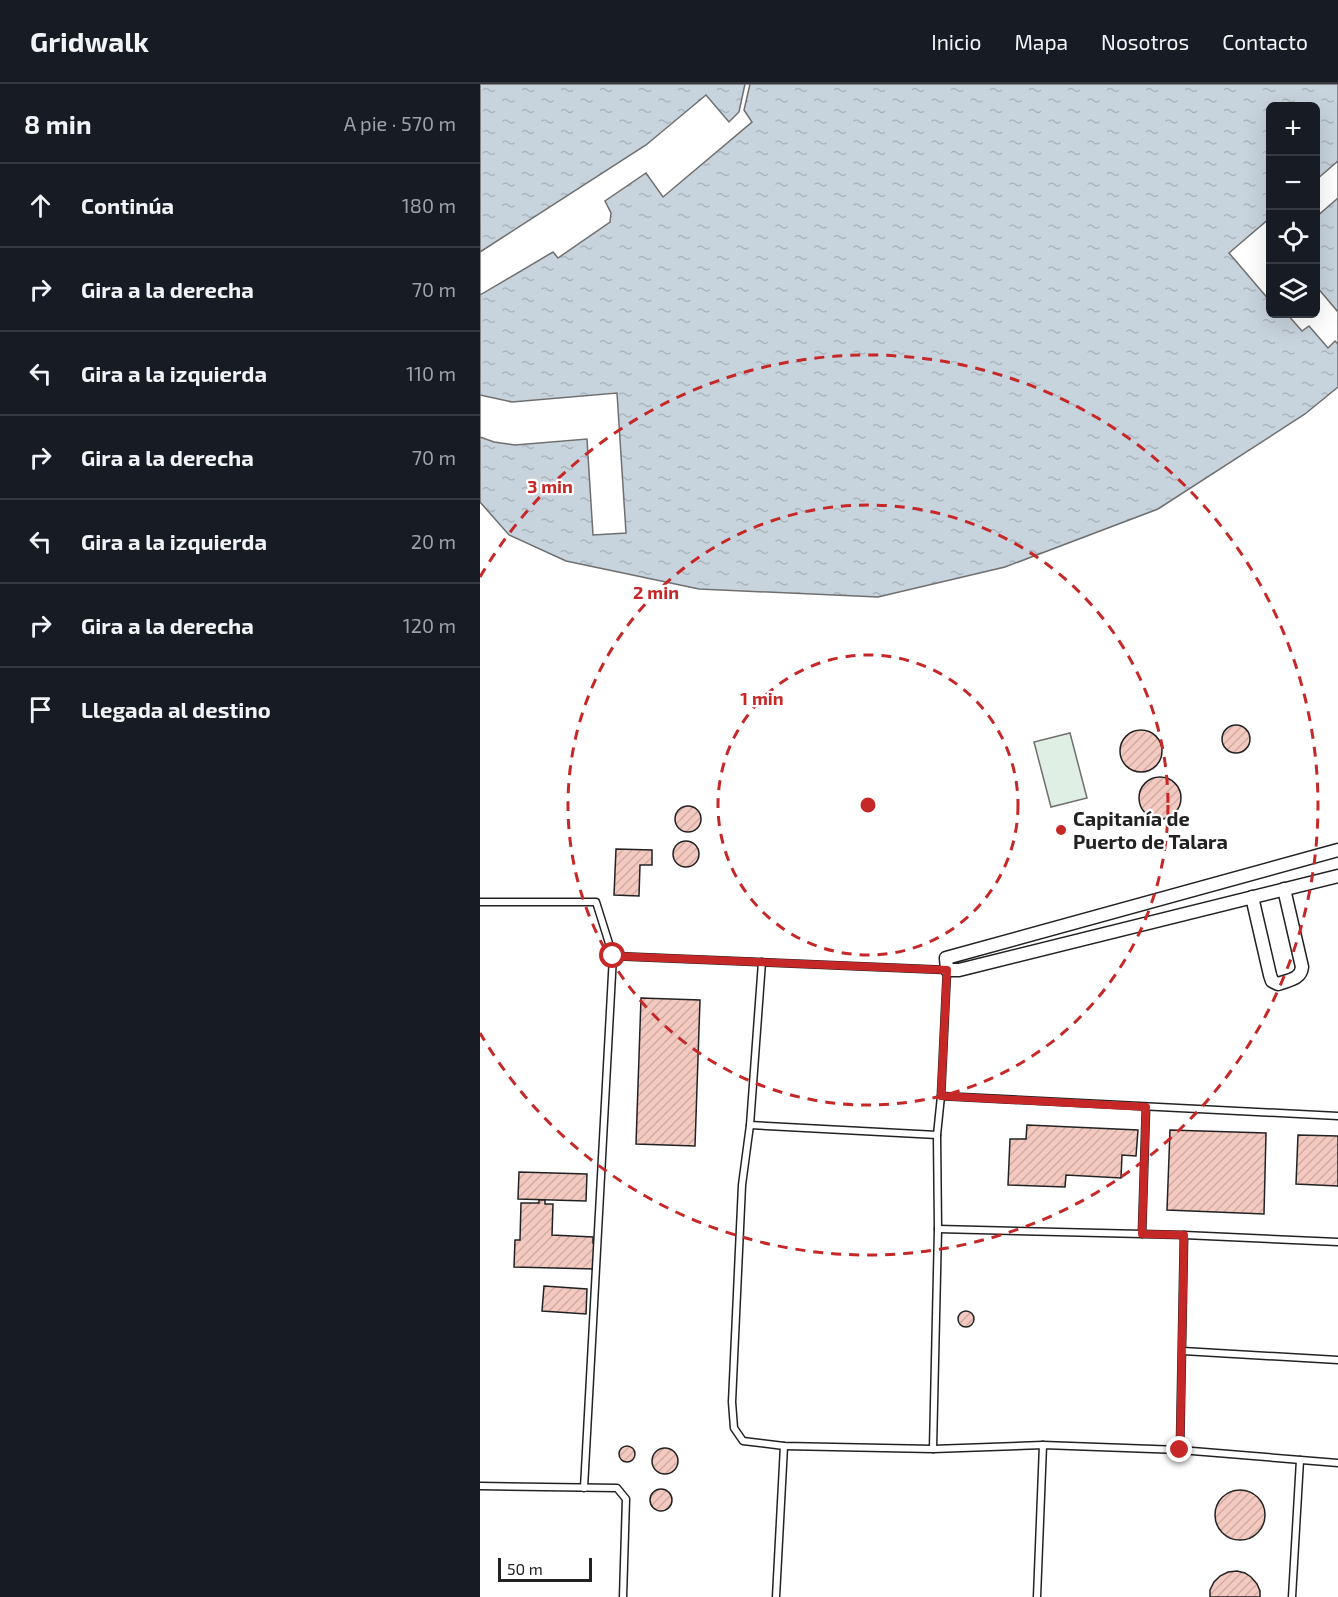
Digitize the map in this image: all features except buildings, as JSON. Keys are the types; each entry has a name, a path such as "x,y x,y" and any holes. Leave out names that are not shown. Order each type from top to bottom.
{"street":[{"path":"947,964 1338,850"},
{"path":"947,964 959,970 1338,876"},
{"path":"1252,897 1270,975 1272,981 1278,984 1298,977 1302,972 1284,889"}],"lane":[{"path":"480,902 596,902 613,956 584,1488"},
{"path":"613,956 762,962 947,964 937,1136 938,1229 933,1449"},
{"path":"762,962 750,1125 742,1185 732,1402 734,1428 743,1440 784,1446 933,1449 1043,1445 1180,1450 1338,1463"},
{"path":"941,1096 1338,1116"},
{"path":"1142,1234 1146,1107"},
{"path":"750,1125 937,1136"},
{"path":"938,1229 1184,1235 1338,1242"},
{"path":"1180,1450 1184,1235"},
{"path":"1183,1351 1338,1360"},
{"path":"1037,1597 1043,1445"},
{"path":"776,1597 784,1446"},
{"path":"1292,1597 1300,1460"},
{"path":"480,1486 617,1488 626,1499 623,1597"}],"green space":[{"path":"1070,733 1087,798 1051,807 1034,742"}],"water":[{"path":"480,84 1338,84 1338,387 1305,414 1158,509 1005,567 878,597 699,589 566,561 509,535 480,502"}],"pier":[{"path":"745,84 750,84 744,110 752,122 663,197 646,173 605,201 611,213 610,222 558,258 553,252 480,295 480,252 646,145 706,95 729,122 739,112"},
{"path":"1338,161 1338,198 1320,214 1320,210 1320,177"},
{"path":"1266,221 1266,296 1229,253"},
{"path":"1320,291 1338,312 1338,344 1335,341 1328,348 1309,326 1302,331 1291,318 1320,318"},
{"path":"617,393 626,533 593,535 587,439 515,445 480,437 480,395 512,402"}],"place":[{"name":"Capitanía de Puerto de Talara","path":"1061,830"}],"route":[{"path":"613,956 947,970 941,1096 1146,1107 1142,1234 1184,1235 1180,1450"}]}
